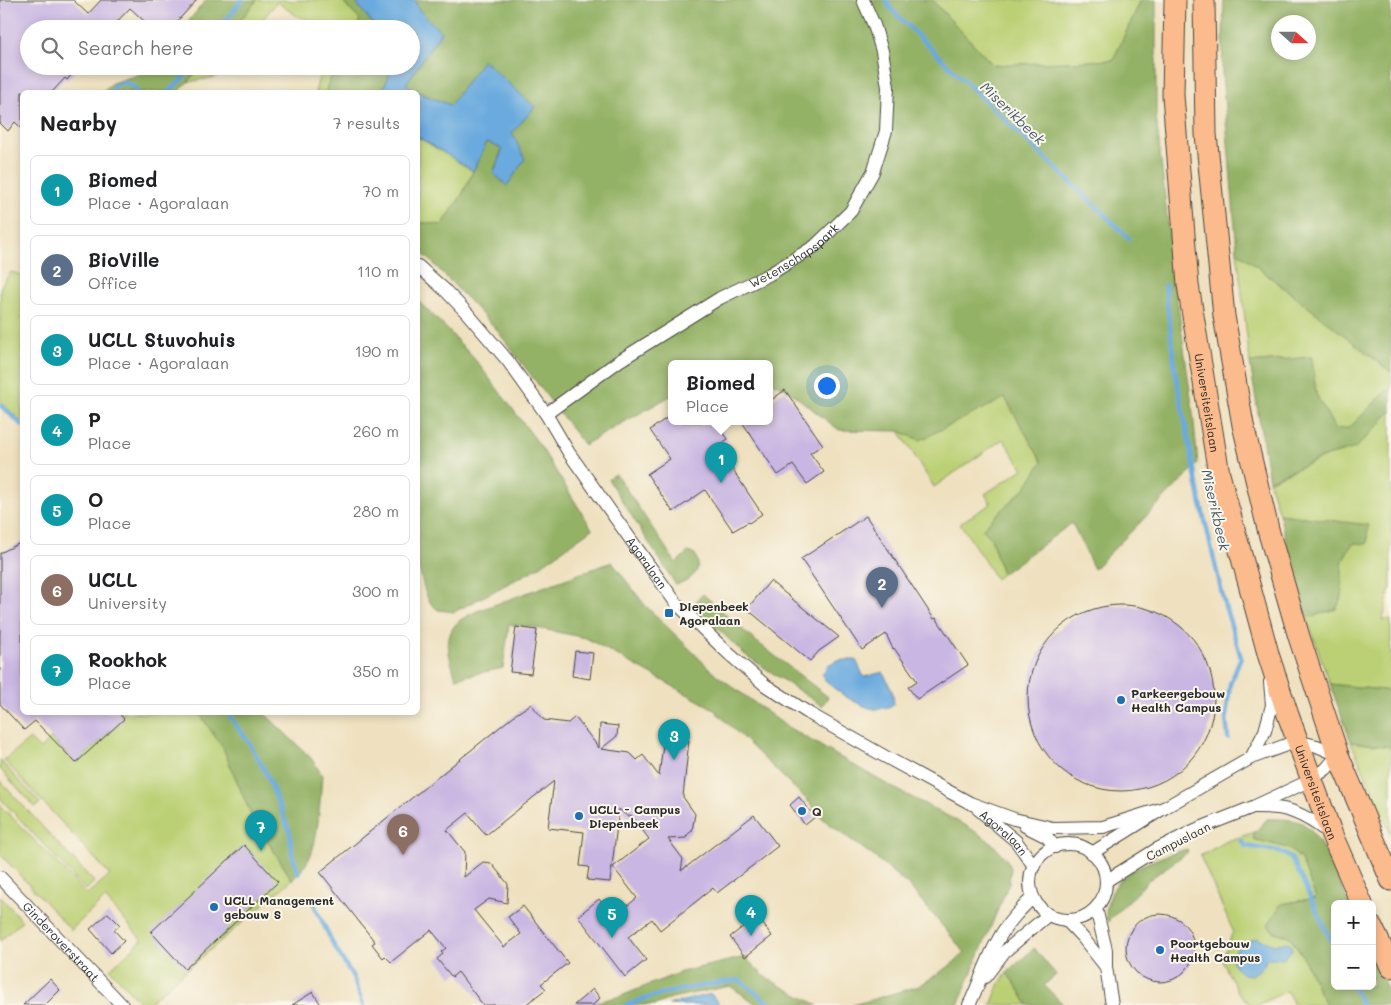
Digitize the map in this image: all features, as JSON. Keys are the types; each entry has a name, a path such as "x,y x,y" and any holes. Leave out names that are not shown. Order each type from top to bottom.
{"highway":[{"name":"Universiteitslaan","path":"1175,0 1173,95 1188,285 1219,474 1269,657 1297,741 1332,835 1360,900"},
{"path":"1204,0 1207,143 1224,316 1243,425 1269,533 1338,755 1391,880"},
{"path":"1376,935 1391,966"}],"street":[{"name":"Wetenschapspark","path":"546,414 619,361 713,302 770,274 816,246 851,211 873,172 886,131 888,87 882,51 874,25 862,0"},
{"name":"Agoralaan","path":"420,268 467,313 508,361 546,414 569,453 676,602 728,653 766,685 810,714 970,803 1014,818 1053,828 1103,827 1164,808"},
{"path":"1251,758 1265,731 1272,705 1269,657"},
{"path":"1092,853 1164,808 1251,758 1297,741 1317,746 1338,755"},
{"name":"Campuslaan","path":"1106,881 1157,849 1195,830 1253,807 1312,780 1326,769 1338,755"},
{"name":"Agoralaan","path":"970,803 1016,842 1034,866"},
{"name":"Campuslaan","path":"1253,807 1284,809 1319,825 1332,835"},
{"name":"Agoralaan","path":"1014,818 1047,837 1055,847"},
{"path":"1064,844 1084,848 1099,860 1104,870 1106,881 1102,900 1087,915 1077,919 1066,920 1048,915 1038,906 1033,897 1031,881 1034,866 1042,854 1055,847 1064,844"},
{"name":"Ginderoverstraat","path":"0,877 122,1005"},
{"path":"970,1005 998,939 1014,916 1033,897"},
{"path":"1096,908 1106,950 1106,967 1112,1005"},
{"path":"978,987 1004,952 1048,915"},
{"path":"1066,920 1106,967"}],"green space":[{"path":"206,0 257,0 240,20 189,20"},
{"path":"257,0 341,0 360,20 310,20 297,16 277,2 262,20 240,20"},
{"path":"341,0 354,0 370,20 360,20"},
{"path":"415,0 932,0 993,65 1113,60 1141,0 1156,0 1156,116 1172,262 1193,413 1198,464 1094,569 1072,523 1002,574 991,538 982,529 1026,487 1042,462 1005,398 920,440 899,431 839,430 785,388 773,382 773,360 668,360 668,397 584,445 496,329 420,252 420,222 442,225 462,195 487,142 502,149 493,173 525,159 450,105 422,94 420,90 416,90 406,84 412,75 420,75 420,63 441,32 418,10"},
{"path":"932,0 1141,0 1113,60 993,65"},
{"path":"1224,0 1391,0 1391,372 1237,251 1222,72"},
{"path":"138,75 193,75 181,90 104,90 112,83"},
{"path":"194,75 218,75 216,77 188,82"},
{"path":"320,75 332,75 326,90 316,90"},
{"path":"332,75 389,75 383,90 326,90"},
{"path":"420,138 473,171 462,195 442,225 420,222"},
{"path":"1237,251 1391,372 1391,387 1349,428 1335,430 1316,394 1311,357 1250,363"},
{"path":"11,272 20,274 20,420 0,401 0,287"},
{"path":"420,303 477,362 539,444 592,529 536,569 454,612 438,610 431,604 426,595 420,572"},
{"path":"1312,357 1316,394 1335,429 1349,428 1391,387 1391,411 1355,448 1324,457 1269,480 1250,363"},
{"path":"1005,397 1042,462 1026,487 982,529 991,538 1002,574 996,579 960,523 991,504 985,494 1023,469 1003,439 934,487 899,431 920,440"},
{"path":"1391,411 1391,589 1383,620 1391,620 1391,691 1330,684 1307,618 1336,609 1342,596 1341,565 1347,552 1368,525 1279,514 1269,481 1324,457 1355,448"},
{"path":"616,474 676,563 688,552 695,554 697,570 687,580 676,585 608,479"},
{"path":"1279,514 1368,525 1367,544 1354,543 1345,556 1342,567 1342,596 1336,609 1307,618"},
{"path":"612,562 644,604 714,673 786,726 888,785 965,825 991,842 1007,860 1011,868 1009,883 958,1005 853,1005 919,986 965,953 910,887 876,858 824,820 808,801 712,708 586,638 527,626 509,625 503,668 456,678 448,648 453,627 463,618 477,611"},
{"path":"703,594 753,639 828,697 822,706 744,654 693,604"},
{"path":"1330,684 1391,691 1391,747 1351,742"},
{"path":"120,715 200,715 223,748 250,812 292,880 146,1005 142,1005 110,969 142,940 105,898 71,930 0,854 0,805 87,894 110,875 4,760 30,739 40,749 51,738 76,763 124,719"},
{"path":"200,715 266,715 311,758 322,775 315,841 306,865 292,880 250,812 223,748"},
{"path":"1351,742 1391,747 1391,834"},
{"path":"0,760 40,803 35,807 0,769"},
{"path":"0,781 94,882 86,890 0,798"},
{"path":"1267,819 1297,821 1311,831 1330,861 1347,900 1331,900 1331,990 1376,990 1376,966 1391,998 1391,1005 1327,1005 1303,956 1289,936 1274,932 1268,925 1281,904 1316,898 1301,859 1288,848 1253,839 1255,832"},
{"path":"1255,832 1253,839 1288,848 1301,859 1316,898 1281,904 1274,932 1289,936 1303,956 1327,1005 1294,1005 1287,991 1258,1005 1250,1005 1238,992 1222,961 1233,931 1200,856 1227,841"},
{"path":"1187,849 1188,852 1150,879 1108,922 1106,914 1108,903 1115,886 1124,876 1150,862"},
{"path":"0,896 22,921 0,941"},
{"path":"1034,948 1056,975 1044,985 1064,1005 1028,1005 1007,973"},
{"path":"745,957 763,975 818,1005 758,1005 730,986 671,998 656,1005 584,1005 621,996 681,972"},
{"path":"1007,973 1028,1005 991,1005 1000,983"}],"water":[{"path":"354,0 415,0 419,10 441,32 420,63 420,20 370,20"},
{"path":"483,60 535,107 512,133 525,159 507,186 493,173 502,149 487,142 473,171 420,138 420,93 450,105"},
{"path":"389,75 412,75 406,84 416,90 383,90"},
{"path":"837,660 856,660 864,677 883,672 893,693 894,705 874,709 861,705 837,691 822,675 828,665"},
{"path":"1258,938 1274,945 1287,942 1291,945 1292,950 1284,959 1271,958 1266,960 1263,967 1252,975 1243,974 1234,965 1233,955 1239,947"},
{"path":"711,994 720,1005 669,1005 675,1003"}],"building":[{"path":"0,0 73,0 88,14 101,0 197,0 178,20 143,20 130,8 119,20 20,20 20,75 71,75 67,80 65,78 54,90 20,90 20,127 15,122 8,131 0,123"},
{"path":"785,390 823,445 810,453 824,472 807,484 793,465 778,475 744,425 773,425 773,399"},
{"path":"668,417 668,425 718,425 728,439 717,446 762,514 733,531 705,490 673,512 647,474 670,459 650,430"},
{"path":"866,516 934,619 936,618 968,665 917,699 908,687 917,681 893,649 886,634 862,650 801,559"},
{"path":"20,543 20,715 121,715 124,719 76,763 35,721 24,730 0,704 0,553"},
{"path":"770,581 839,637 819,651 810,661 747,609"},
{"name":"Parkeergebouw Health Campus","path":"1121,605 1148,609 1165,616 1180,626 1193,639 1203,654 1210,671 1214,698 1210,725 1203,742 1193,757 1180,770 1165,780 1148,787 1121,791 1094,787 1077,780 1062,770 1049,757 1039,742 1032,725 1028,698 1032,671 1039,654 1049,639 1062,626 1077,616 1094,609"},
{"path":"516,627 537,630 531,674 510,672"},
{"path":"575,651 593,653 590,679 572,676"},
{"path":"531,704 544,720 568,723 575,717 599,748 600,724 618,726 617,736 601,749 630,753 637,760 643,755 659,776 664,737 689,740 683,797 695,814 692,831 686,838 668,839 683,859 681,871 754,815 778,846 717,893 713,888 660,930 652,919 628,937 646,960 625,977 578,916 599,899 613,917 637,898 613,867 649,839 631,815 628,817 619,809 610,882 587,880 589,867 580,866 584,832 548,828 554,781 486,835 468,813 447,830 465,852 464,877 483,862 491,863 508,884 507,903 489,899 474,910 504,947 521,934 508,917 523,906 568,963 541,984 546,989 525,1005 483,1005 458,972 452,977 437,959 446,948 431,930 391,962 385,956 383,958 372,944 375,942 320,872 516,714"},
{"name":"Q","path":"799,797 815,817 805,825 790,805"},
{"name":"UCLL Management gebouw S","path":"244,845 278,882 185,969 151,932"},
{"path":"108,913 120,925 114,930 124,941 111,953 90,929"},
{"name":"Poortgebouw Health Campus","path":"1160,914 1173,917 1184,924 1191,935 1194,948 1191,961 1184,972 1173,979 1160,982 1147,979 1136,972 1129,961 1126,948 1129,935 1136,924 1147,917"},
{"path":"757,916 772,936 745,957 730,937"},
{"path":"50,979 60,990 45,1005 23,1005"},
{"path":"593,989 600,998 593,1005 574,1005"},
{"path":"313,992 321,1005 292,1005"}],"waterway":[{"path":"226,20 242,0"},
{"name":"Miserikbeek","path":"886,0 890,8 919,37 1129,238"},
{"path":"171,90 186,75"},
{"path":"113,90 113,87 124,82 136,90"},
{"name":"Miserikbeek","path":"1165,285 1175,370 1200,500 1225,606 1241,657 1230,684 1226,717 1228,738"},
{"path":"0,405 20,423"},
{"path":"230,715 250,744 267,775 290,832 292,854 299,874"},
{"name":"Miserikbeek","path":"1241,840 1245,846 1279,851 1292,859 1333,945"},
{"path":"311,898 333,944 353,977 363,1005"},
{"path":"627,1005 668,993 739,980 772,1005"},
{"name":"Miserikbeek","path":"1355,990 1362,1005"}],"place":[{"name":"Biomed","path":"721,483"},
{"name":"BioVille","path":"882,608"},
{"name":"Diepenbeek Agoralaan","path":"669,613"},
{"name":"Parkeergebouw Health Campus","path":"1121,700"},
{"name":"UCLL Stuvohuis","path":"674,760"},
{"name":"Q","path":"802,811"},
{"name":"UCLL - Campus Diepenbeek","path":"579,816"},
{"name":"Rookhok","path":"261,851"},
{"name":"UCLL","path":"403,855"},
{"name":"UCLL Management gebouw S","path":"214,907"},
{"name":"P","path":"751,936"},
{"name":"O","path":"612,938"},
{"name":"Poortgebouw Health Campus","path":"1160,950"}]}
